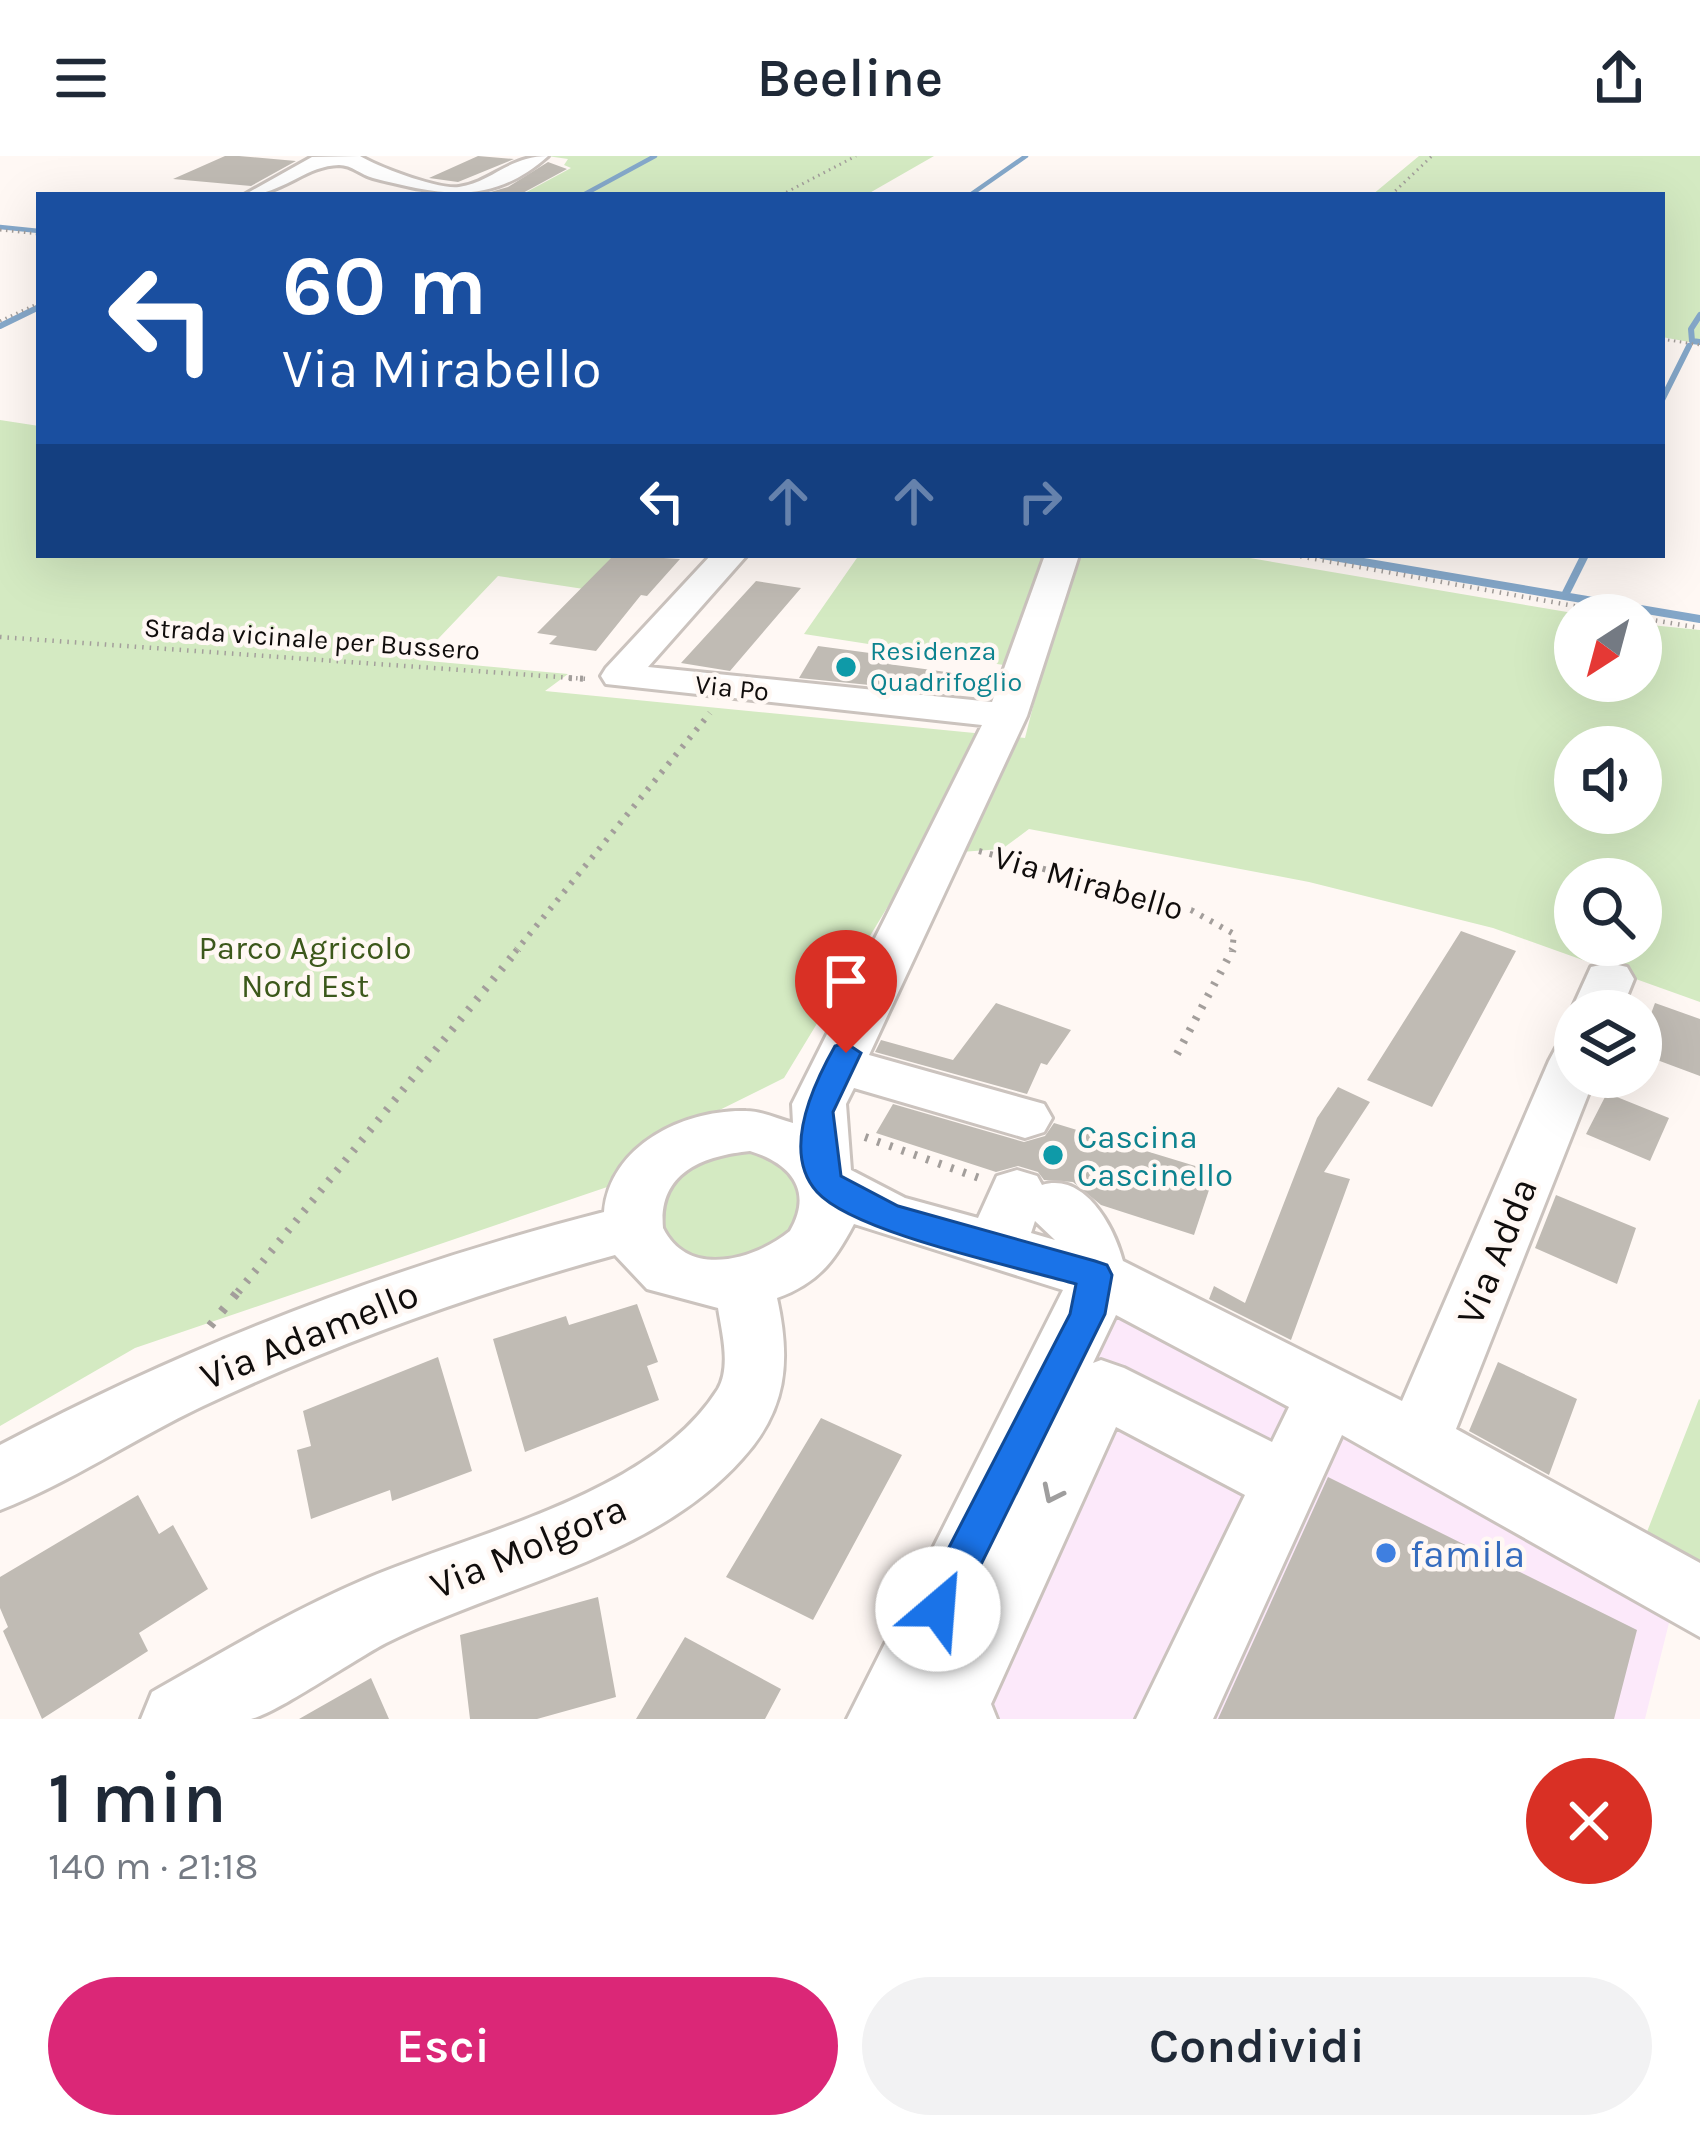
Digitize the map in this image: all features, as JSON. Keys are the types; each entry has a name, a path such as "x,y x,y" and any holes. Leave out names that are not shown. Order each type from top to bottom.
{"street":[{"path":"469,192 538,156"},
{"path":"260,192 319,161 347,157 380,174 451,192"},
{"path":"356,185 380,174"},
{"path":"620,676 727,558"},
{"name":"Via Mirabello","path":"826,1178 817,1118 1007,716 1061,558"},
{"name":"Via Po","path":"620,676 1007,716"},
{"path":"834,1074 1025,1118"},
{"name":"Via Mirabello","path":"734,1130 801,1102 834,1074"},
{"name":"Via Adda","path":"1418,1442 1560,1098"},
{"path":"922,1225 863,1230 812,1250 782,1272 744,1284 704,1283 677,1274 649,1255 634,1227 633,1198 652,1163 688,1139 734,1130 790,1142 826,1178 877,1211 1095,1275 1418,1442 1700,1602"},
{"path":"812,1250 831,1214 826,1178"},
{"path":"931,1716 1088,1314 1095,1275 1088,1240 1074,1219 1036,1198 996,1246"},
{"name":"Via Adamello","path":"0,1478 159,1396 303,1332 466,1272 634,1227"},
{"name":"Via Molgora","path":"179,1719 375,1611 632,1503 687,1470 732,1424 753,1387 757,1365 744,1284"},
{"path":"931,1716 1101,1388 1286,1483"},
{"path":"1174,1719 1328,1395"}],"path":[{"path":"787,192 856,156"},
{"path":"1394,192 1432,156"},
{"path":"0,230 36,234"},
{"path":"0,321 36,304"},
{"path":"1665,339 1700,345"},
{"path":"1310,558 1554,602"},
{"path":"1662,622 1700,628"},
{"name":"Strada vicinale per Bussero","path":"0,637 560,679 620,676"},
{"path":"204,1334 731,687"},
{"name":"Via Mirabello","path":"948,843 1191,910 1234,934 1232,954 1177,1054"},
{"path":"834,1074 843,1115 870,1141 1036,1198"}],"shaded area":[{"path":"1113,1315 1145,1317 1673,1607 1645,1719 909,1719"}],"green space":[{"path":"547,156 934,156 871,192 527,192 571,168 564,165 568,159"},
{"path":"1419,156 1700,156 1700,344 1665,338 1665,192 1376,192"},
{"name":"Parco Agricolo Nord Est","path":"0,420 36,426 36,558 628,558 597,591 498,576 418,660 568,674 545,691 1025,738 1042,671 804,634 857,558 1250,558 1554,610 1554,702 1662,702 1662,626 1700,630 1700,1002 1599,966 1662,966 1662,858 1554,858 1554,950 1493,928 1309,882 1029,829 1002,849 919,855 784,1078 659,1140 616,1184 135,1348 0,1426"},
{"path":"765,1150 809,1193 803,1229 731,1267 673,1250 653,1211 692,1155"},
{"path":"1700,1400 1700,1600 1634,1565"}],"building":[{"path":"225,156 296,161 251,186 173,179"},
{"path":"478,156 514,159 458,182 429,178"},
{"path":"548,162 567,169 525,192 490,192 508,187"},
{"path":"611,558 680,559 647,596 641,595 596,651 549,644 557,636 537,633"},
{"path":"756,581 801,588 730,671 681,663"},
{"path":"818,646 892,656 888,664 968,675 960,694 799,678"},
{"path":"1461,931 1516,951 1432,1107 1367,1080"},
{"path":"996,1003 1071,1030 1047,1065 1041,1063 1027,1094 875,1052 881,1040 953,1060"},
{"path":"1662,1005 1700,1019 1700,1076 1662,1062"},
{"path":"1338,1087 1370,1102 1324,1172 1350,1179 1291,1340 1209,1299 1214,1286 1245,1303 1317,1118"},
{"path":"1604,1098 1619,1098 1669,1118 1650,1161 1586,1134"},
{"name":"Cascina Cascinello","path":"893,1104 1024,1142 1045,1136 1054,1123 1215,1172 1194,1235 1101,1205 1073,1182 1044,1180 1038,1172 1018,1166 996,1172 876,1133"},
{"path":"1556,1195 1636,1228 1617,1284 1535,1248"},
{"path":"637,1304 658,1362 647,1366 659,1400 525,1452 493,1339 566,1316 569,1325"},
{"path":"438,1357 472,1471 392,1501 390,1490 311,1519 297,1450 311,1446 303,1411"},
{"path":"1498,1362 1577,1399 1549,1475 1469,1431"},
{"path":"821,1418 902,1455 813,1620 726,1577"},
{"name":"famila","path":"1328,1477 1637,1630 1614,1719 1218,1719"},
{"path":"138,1495 159,1534 173,1525 208,1589 139,1633 148,1651 42,1719 3,1631 8,1627 0,1608 0,1577"},
{"path":"598,1597 616,1697 537,1719 470,1719 460,1635"},
{"path":"685,1637 781,1689 765,1719 636,1719"},
{"path":"371,1678 389,1719 299,1719"}],"waterway":[{"path":"589,192 655,156"},
{"path":"974,192 1026,156"},
{"path":"0,227 36,231"},
{"path":"0,326 36,308"},
{"path":"1700,315 1691,329 1692,341 1700,342"},
{"path":"1665,394 1689,346"},
{"path":"1340,558 1700,619"},
{"path":"1566,593 1584,558"}],"place":[{"name":"Residenza Quadrifoglio","path":"846,667"},
{"name":"Cascina Cascinello","path":"1053,1155"},
{"name":"famila","path":"1386,1553"}],"route":[{"path":"846,1053 817,1112 823,1171 829,1184 888,1216 1095,1275 1088,1314 938,1609"}]}
